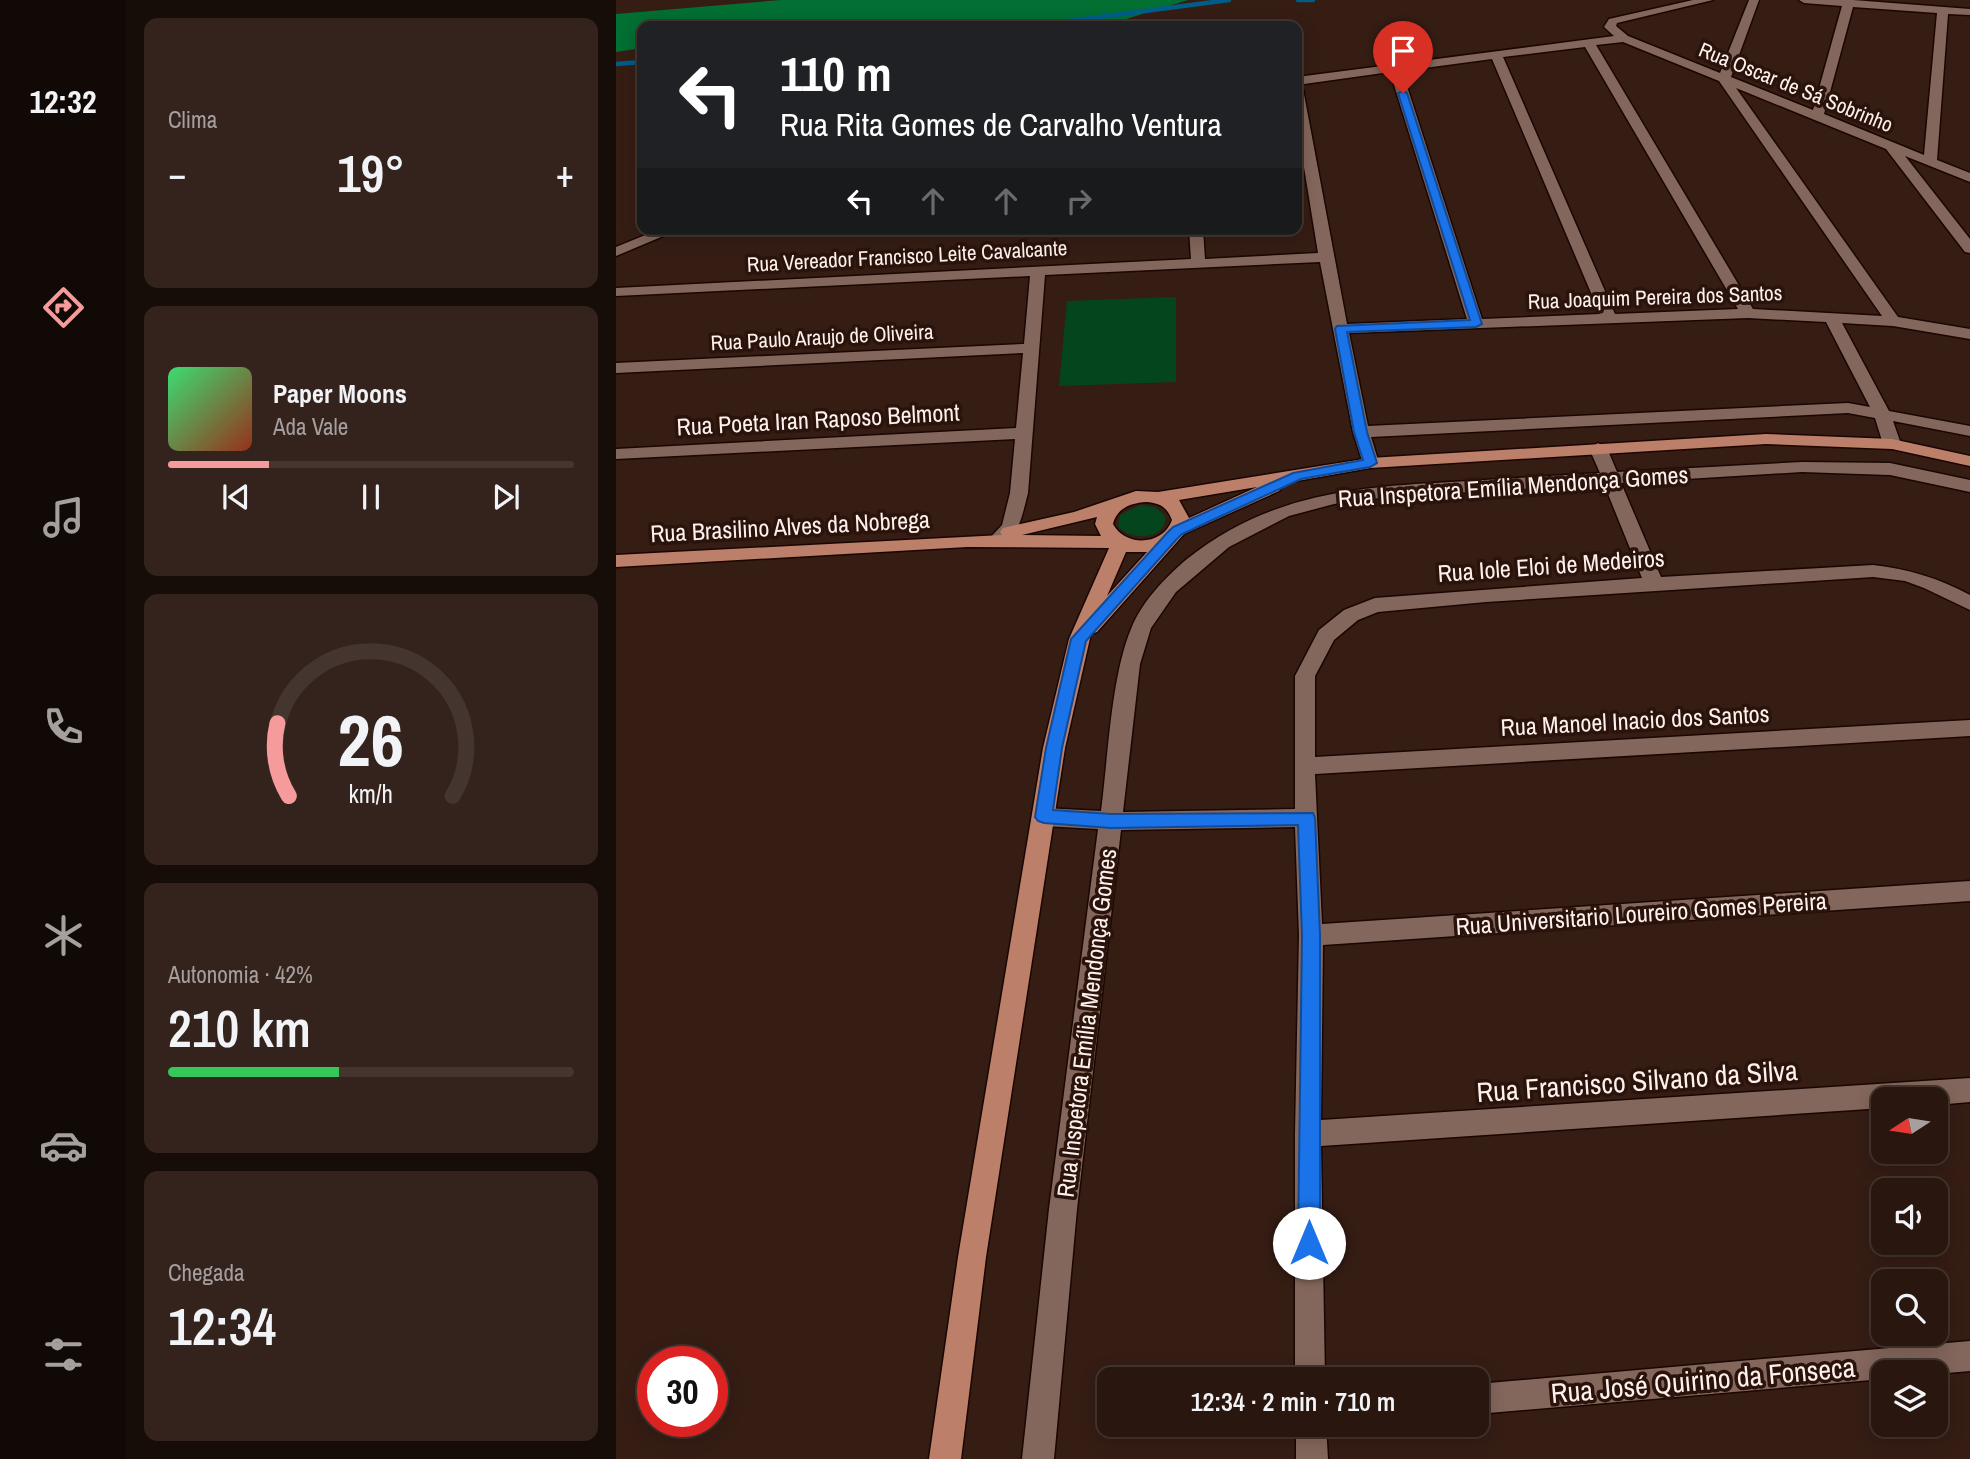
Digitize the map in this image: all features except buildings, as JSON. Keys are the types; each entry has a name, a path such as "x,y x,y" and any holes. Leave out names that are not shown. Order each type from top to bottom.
{"main road":[{"name":"Rua Inspetora Emília Mendonça Gomes","path":"1158,498 1370,463 1766,439 1892,444 1970,461"},
{"name":"Rua Inspetora Emília Mendonça Gomes","path":"1079,639 1175,534 1297,476"},
{"path":"1136,497 1158,498 1174,505 1178,511 1181,524 1175,534 1158,544 1143,547 1118,542 1109,536 1104,524 1105,517 1115,505 1136,497"},
{"name":"Rua Brasilino Alves da Nobrega","path":"616,561 967,541 1002,536 1115,505"},
{"name":"Rua Brasilino Alves da Nobrega","path":"1002,536 1118,542"},
{"name":"Rua Inspetora Emília Mendonça Gomes","path":"945,1459 972,1257 1054,748 1079,639 1118,542"}],"street":[{"name":"Rua Oscar de Sá Sobrinho","path":"1708,0 1612,21 1610,27 1624,38 1970,178"},
{"path":"1754,0 1724,79 1894,321"},
{"path":"1804,0 1970,12"},
{"path":"1817,117 1849,2"},
{"path":"1930,162 1943,10"},
{"path":"1302,79 1624,38"},
{"path":"1589,43 1748,313"},
{"path":"1495,53 1609,318"},
{"path":"1395,68 1476,324"},
{"name":"Rua Inspetora Emília Mendonça Gomes","path":"1302,118 1326,257 1361,432 1370,463"},
{"path":"1891,147 1970,249"},
{"path":"616,252 658,235"},
{"path":"1196,235 1198,262"},
{"name":"Rua Vereador Francisco Leite Cavalcante","path":"616,292 1326,257"},
{"path":"1002,536 1015,514 1019,493 1038,271"},
{"name":"Rua Joaquim Pereira dos Santos","path":"1341,329 1748,313 1894,321 1970,334"},
{"path":"1831,316 1881,412 1892,444"},
{"name":"Rua Paulo Araujo de Oliveira","path":"616,368 1031,348"},
{"path":"1361,432 1848,408 1881,412 1970,431"},
{"name":"Rua Poeta Iran Raposo Belmont","path":"616,454 1023,433"},
{"path":"1598,448 1654,583"},
{"name":"Rua Inspetora Emília Mendonça Gomes","path":"1038,1459 1064,1195 1130,664 1143,624 1166,590 1195,563 1239,534 1283,512 1341,497 1387,491 1802,467 1890,469 1970,486"},
{"name":"Rua Iole Eloi de Medeiros","path":"1310,1367 1308,1134 1311,935 1304,766 1305,676 1325,635 1351,615 1375,605 1654,583 1873,571 1906,575 1931,583 1970,603"},
{"name":"Rua Manoel Inacio dos Santos","path":"1304,766 1970,728"},
{"path":"1044,817 1111,821 1307,818"},
{"name":"Rua Universitario Loureiro Gomes Pereira","path":"1311,935 1970,891"},
{"name":"Rua Francisco Silvano da Silva","path":"1308,1134 1970,1090"},
{"name":"Rua José Quirino da Fonseca","path":"1489,1398 1970,1356"},
{"path":"1311,1437 1312,1459"}],"green space":[{"path":"781,0 1188,0 1117,21 637,21 637,49 616,52 616,14"},
{"path":"1176,297 1176,382 1059,386 1067,301"},
{"path":"1140,505 1155,507 1165,516 1161,530 1155,534 1131,535 1118,526 1120,515"}],"waterway":[{"path":"1069,21 1229,0"},
{"path":"1298,0 1313,0"},
{"path":"616,64 637,62"}],"route":[{"path":"1309,1243 1311,935 1307,818 1111,821 1044,817 1054,748 1079,639 1171,537 1178,530 1297,476 1370,463 1361,432 1341,329 1476,324 1403,93"}]}
